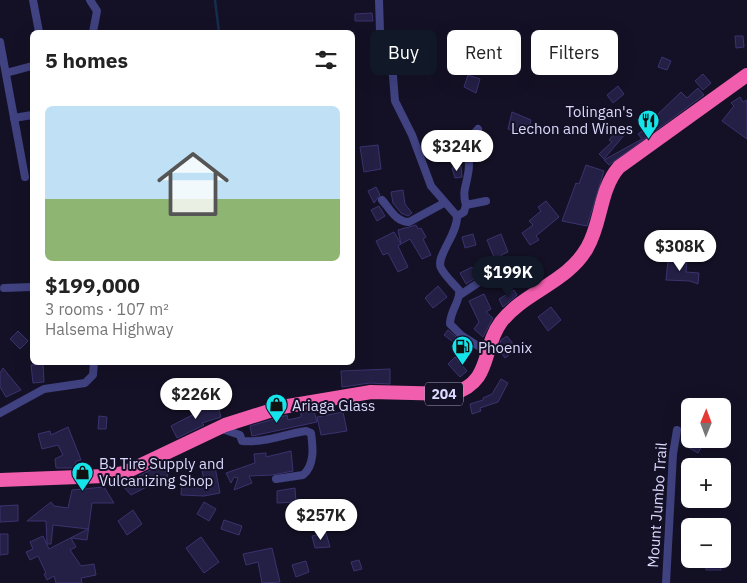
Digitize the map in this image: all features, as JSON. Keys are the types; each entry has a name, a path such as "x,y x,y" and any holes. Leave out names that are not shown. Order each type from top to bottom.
{"highway":[{"name":"204","path":"0,480 105,476 124,473 245,417 352,394 388,392 452,394 462,391 479,376 497,328 507,315 570,268 587,249 609,182 619,167 747,75"}],"street":[{"path":"33,0 39,30"},
{"path":"90,0 97,11 94,30"},
{"path":"379,0 380,31 393,76 395,100 412,135 431,186 457,216"},
{"path":"0,42 25,177"},
{"path":"6,73 30,67"},
{"path":"14,118 30,115"},
{"path":"457,216 464,212 466,205 463,190 469,174 469,143 471,137 478,130"},
{"path":"382,200 404,222 409,222 444,203"},
{"path":"466,205 486,201"},
{"path":"457,216 455,233 441,256 439,264 460,294"},
{"path":"489,353 461,335 450,324 450,314 460,294 474,284 499,274"},
{"path":"4,288 30,287"},
{"path":"0,413 44,389 85,383 93,375 94,365"},
{"path":"218,428 240,435 242,441 262,442 306,431 311,433 312,458 307,472 303,475 276,479"},
{"name":"Mount Jumbo Trail","path":"666,583 672,454 677,430"}],"building":[{"path":"372,13 373,21 355,21 355,14"},
{"path":"735,36 743,36 744,47 736,48"},
{"path":"662,57 671,61 667,70 658,67"},
{"path":"703,74 711,83 703,90 695,81"},
{"path":"468,75 480,79 476,93 464,87"},
{"path":"618,86 624,94 613,103 607,95"},
{"path":"698,88 704,95 609,165 604,160 642,139 638,134 659,119 656,116 681,92 687,98"},
{"path":"740,97 743,102 747,100 747,139 722,121 734,106 731,103"},
{"path":"512,112 531,120 528,134 508,129"},
{"path":"619,128 625,134 604,159 599,154 612,142 609,140"},
{"path":"378,145 381,169 364,172 360,147"},
{"path":"586,165 604,171 587,226 562,221 576,183 579,184"},
{"path":"461,166 462,177 455,178 452,168"},
{"path":"376,187 380,195 374,203 368,191"},
{"path":"403,190 405,204 412,213 408,216 401,213 393,203 391,192"},
{"path":"546,201 559,217 536,236 539,240 530,245 522,233 533,225 529,221 541,211 538,207"},
{"path":"379,206 385,216 377,221 371,210"},
{"path":"416,225 418,229 421,228 426,237 423,239 431,255 422,259 410,239 401,244 398,230"},
{"path":"394,232 401,244 398,246 408,267 398,272 388,253 383,255 376,241"},
{"path":"473,234 476,245 465,248 462,237"},
{"path":"501,234 508,252 501,255 507,267 494,271 491,264 496,262 487,240"},
{"path":"668,260 687,260 686,272 699,273 698,284 690,281 666,280"},
{"path":"472,267 477,277 466,284 460,273"},
{"path":"438,286 447,297 433,308 425,298"},
{"path":"514,290 517,295 503,307 499,299"},
{"path":"484,294 491,309 486,312 493,318 483,337 474,329 479,322 469,301"},
{"path":"551,307 561,320 548,331 538,317"},
{"path":"448,330 464,344 461,348 444,335"},
{"path":"18,331 28,341 20,349 10,339"},
{"path":"507,336 517,349 505,358 498,349 501,340"},
{"path":"455,357 467,371 460,377 448,364"},
{"path":"31,365 43,365 44,382 33,383"},
{"path":"3,368 21,390 6,397 0,387 0,373"},
{"path":"390,369 390,384 370,383 342,387 341,371"},
{"path":"501,379 508,383 498,402 480,408 481,411 472,414 470,404 483,400 483,398 492,394"},
{"path":"217,403 221,417 202,423 204,425 177,438 171,426 200,411 200,409"},
{"path":"314,411 317,422 252,436 250,426 287,415 288,420 301,417 301,413"},
{"path":"343,412 347,431 321,435 317,417"},
{"path":"99,416 107,417 106,429 98,429"},
{"path":"68,427 81,460 76,461 76,468 56,468 55,459 63,455 58,445 42,449 38,434 50,431 51,435"},
{"path":"689,448 701,448 698,453"},
{"path":"291,451 293,471 272,475 249,476 252,483 234,490 238,478 234,477 231,483 226,473 255,463 254,454 266,453 266,457"},
{"path":"162,464 168,476 131,495 122,485"},
{"path":"215,467 220,493 204,496 181,495 182,480 204,481 202,470"},
{"path":"104,487 114,503 92,503 87,540 71,538 76,547 70,550 81,566 94,564 96,575 81,578 82,583 56,583 54,576 47,580 44,574 46,573 38,556 30,560 26,552 33,549 30,542 43,536 49,549 88,529 53,525 51,544 47,544 46,521 27,521 51,502 54,506 68,508 72,490"},
{"path":"295,488 296,502 277,503 277,491"},
{"path":"204,502 216,509 209,521 197,514"},
{"path":"18,505 18,521 0,522 0,506"},
{"path":"133,510 142,524 127,535 118,521"},
{"path":"224,520 242,526 239,535 221,529"},
{"path":"326,533 330,547 315,548 312,536"},
{"path":"0,534 8,534 8,554 0,555"},
{"path":"201,537 219,562 204,573 186,548"},
{"path":"272,548 280,582 262,583 258,562 246,565 243,554"},
{"path":"359,560 362,569 354,571 351,562"},
{"path":"306,561 309,572 296,577 292,565"},
{"path":"706,568 721,568 721,570 706,570"}],"waterway":[{"path":"215,0 219,30"}],"place":[{"name":"Tolingan's Lechon and Wines","path":"649,139"},
{"name":"Phoenix","path":"462,366"},
{"name":"Ariaga Glass","path":"276,424"},
{"name":"BJ Tire Supply and Vulcanizing Shop","path":"83,491"}]}
